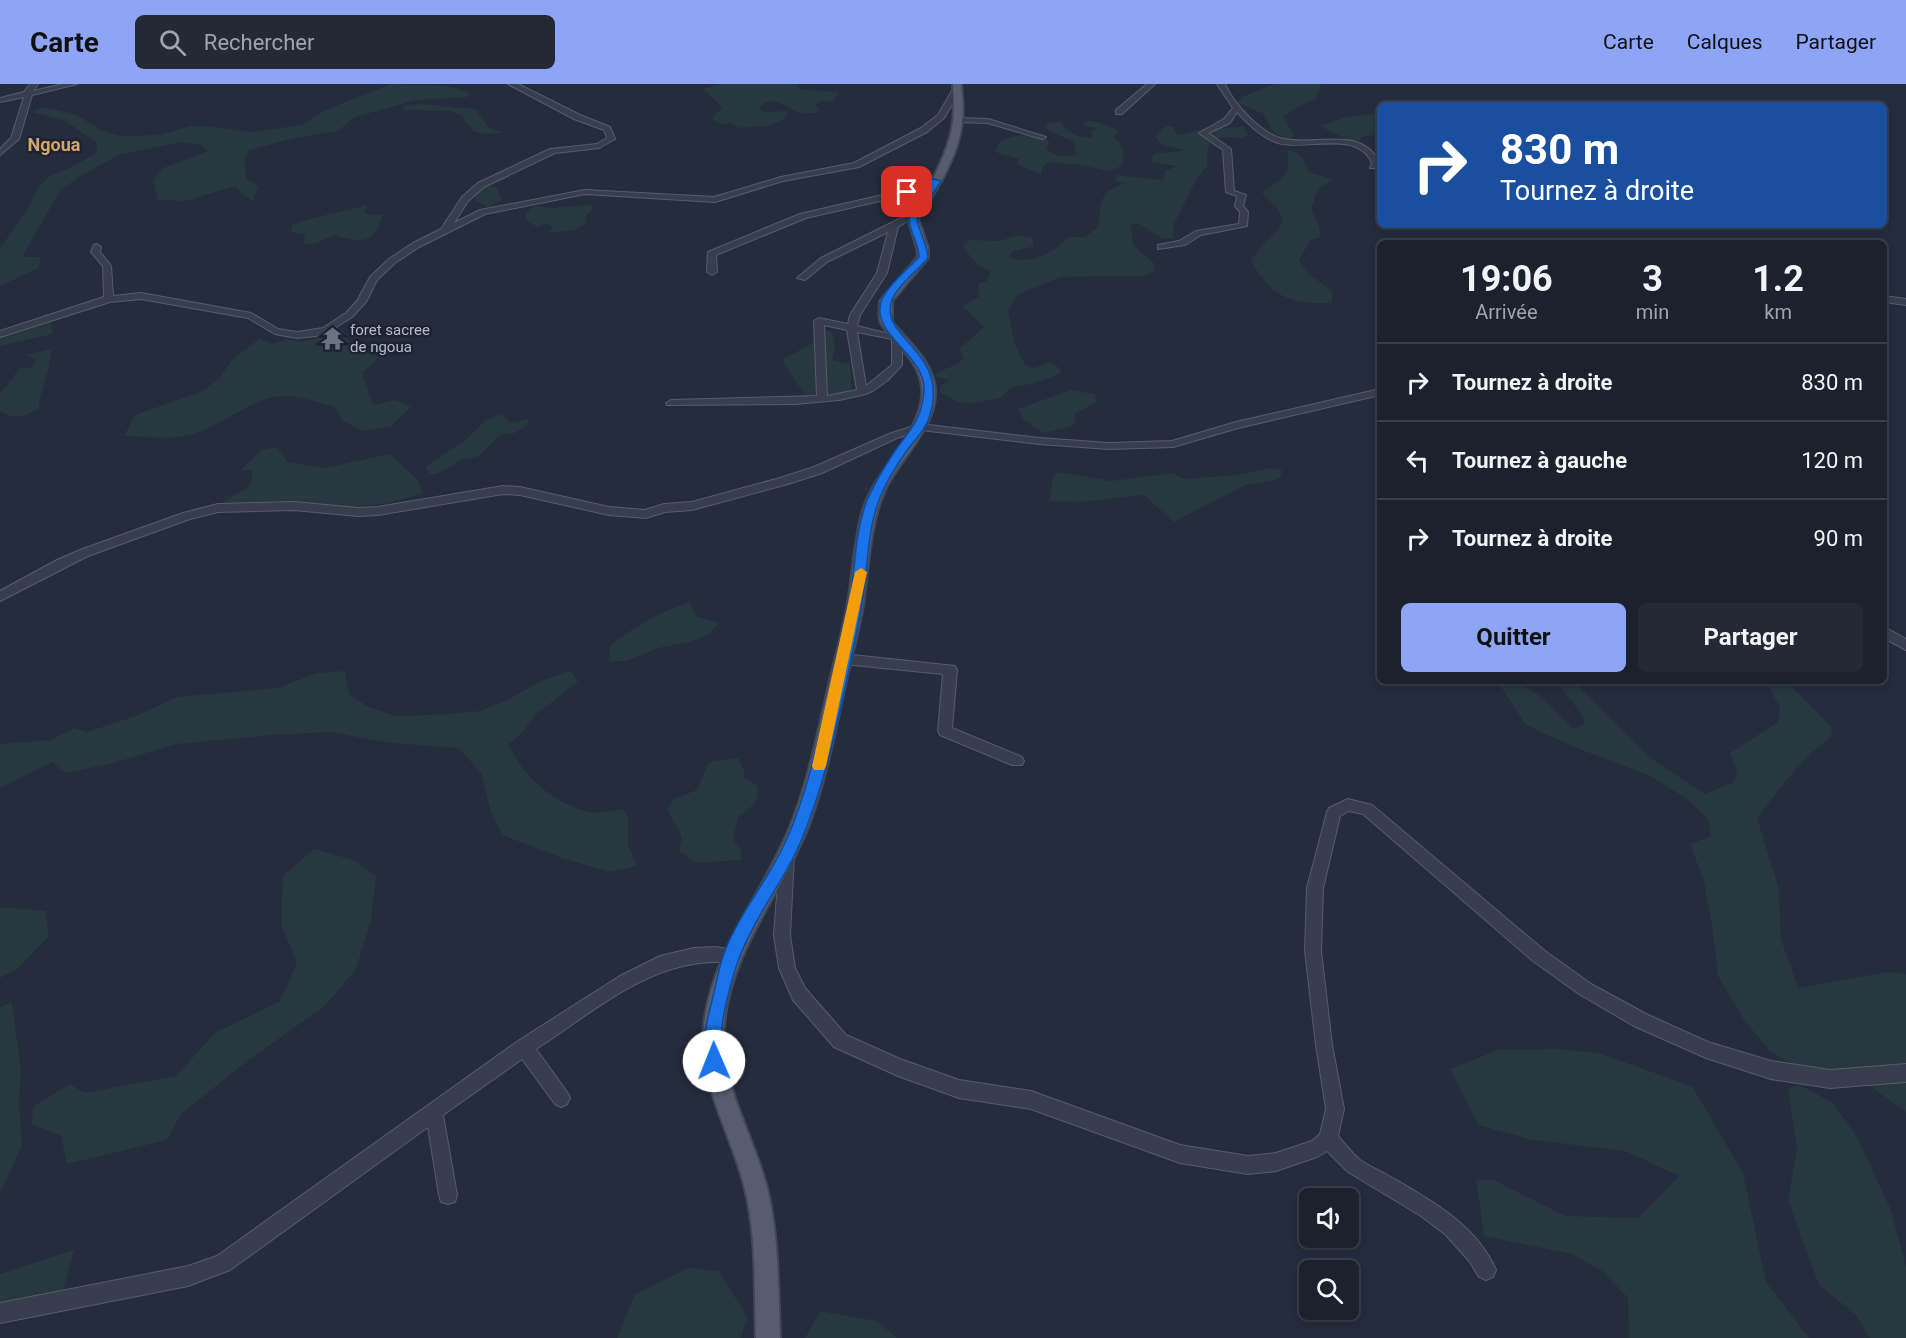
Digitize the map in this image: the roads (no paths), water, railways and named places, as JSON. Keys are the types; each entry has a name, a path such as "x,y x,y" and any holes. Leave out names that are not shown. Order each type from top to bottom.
{"main road":[{"path":"768,1338 758,1195 752,1169 722,1090 714,1061 714,1026 732,956 750,918 787,855 812,788 856,604 866,529 873,499 900,452 920,427 930,390 926,374 916,357 886,322 886,301 924,258 923,246 914,229 913,219 937,181 952,148 958,120 956,88"}],"street":[{"path":"0,153 15,139 28,95 34,84"},
{"path":"0,100 73,84"},
{"path":"445,230 465,199 481,185 544,154 563,149 599,146 611,139 607,129 577,117 512,84"},
{"path":"1119,112 1151,84"},
{"path":"1221,84 1237,107 1253,123 1278,141 1345,142 1368,147 1376,161"},
{"path":"0,334 110,299 141,296 251,316 275,331 297,335 313,334 327,330 349,315 361,302 373,279 392,261 416,244 491,210 567,194 595,192 715,200 781,179 856,165 924,130 941,116 956,88"},
{"path":"1161,247 1182,243 1199,233 1243,226 1244,212 1239,206 1242,195 1230,192 1227,149 1203,133 1227,121 1237,107"},
{"path":"958,120 988,121 1042,137"},
{"path":"1315,149 1327,142"},
{"path":"712,272 711,254 732,244 803,216 907,192 937,181"},
{"path":"802,278 824,260 904,220 913,219"},
{"path":"862,392 852,328 855,315 882,273 894,226"},
{"path":"97,247 95,252 107,266 110,299"},
{"path":"1887,299 1906,302"},
{"path":"671,403 822,399 862,392 886,378 897,365 897,337 819,321 822,399"},
{"path":"0,597 61,563 84,553 187,516 219,508 294,506 358,512 378,511 503,490 520,491 609,511 646,514 664,508 693,506 784,481 818,470 893,436 920,427 1039,441 1109,446 1173,444 1236,425 1377,393"},
{"path":"1887,634 1906,645"},
{"path":"843,659 950,670 945,732 1017,761"},
{"path":"787,855 782,935 787,968 800,994 840,1041 898,1067 959,1089 1031,1100 1099,1122 1180,1154 1248,1165 1276,1162 1317,1148 1328,1138 1335,1109 1324,1045 1313,951 1315,888 1334,813 1348,805 1367,809 1539,956 1585,989 1640,1020 1706,1050 1771,1070 1830,1079 1906,1073"},
{"path":"0,1313 188,1276 223,1263 524,1047 626,981 660,964 694,955 732,956"},
{"path":"524,1047 561,1098"},
{"path":"434,1112 448,1195"},
{"path":"1328,1138 1354,1166 1428,1209 1453,1228 1477,1255 1486,1270"}],"place":[{"name":"foret sacree de ngoua","path":"332,339"}],"district":[{"name":"Ngoua","path":"54,145"}]}
